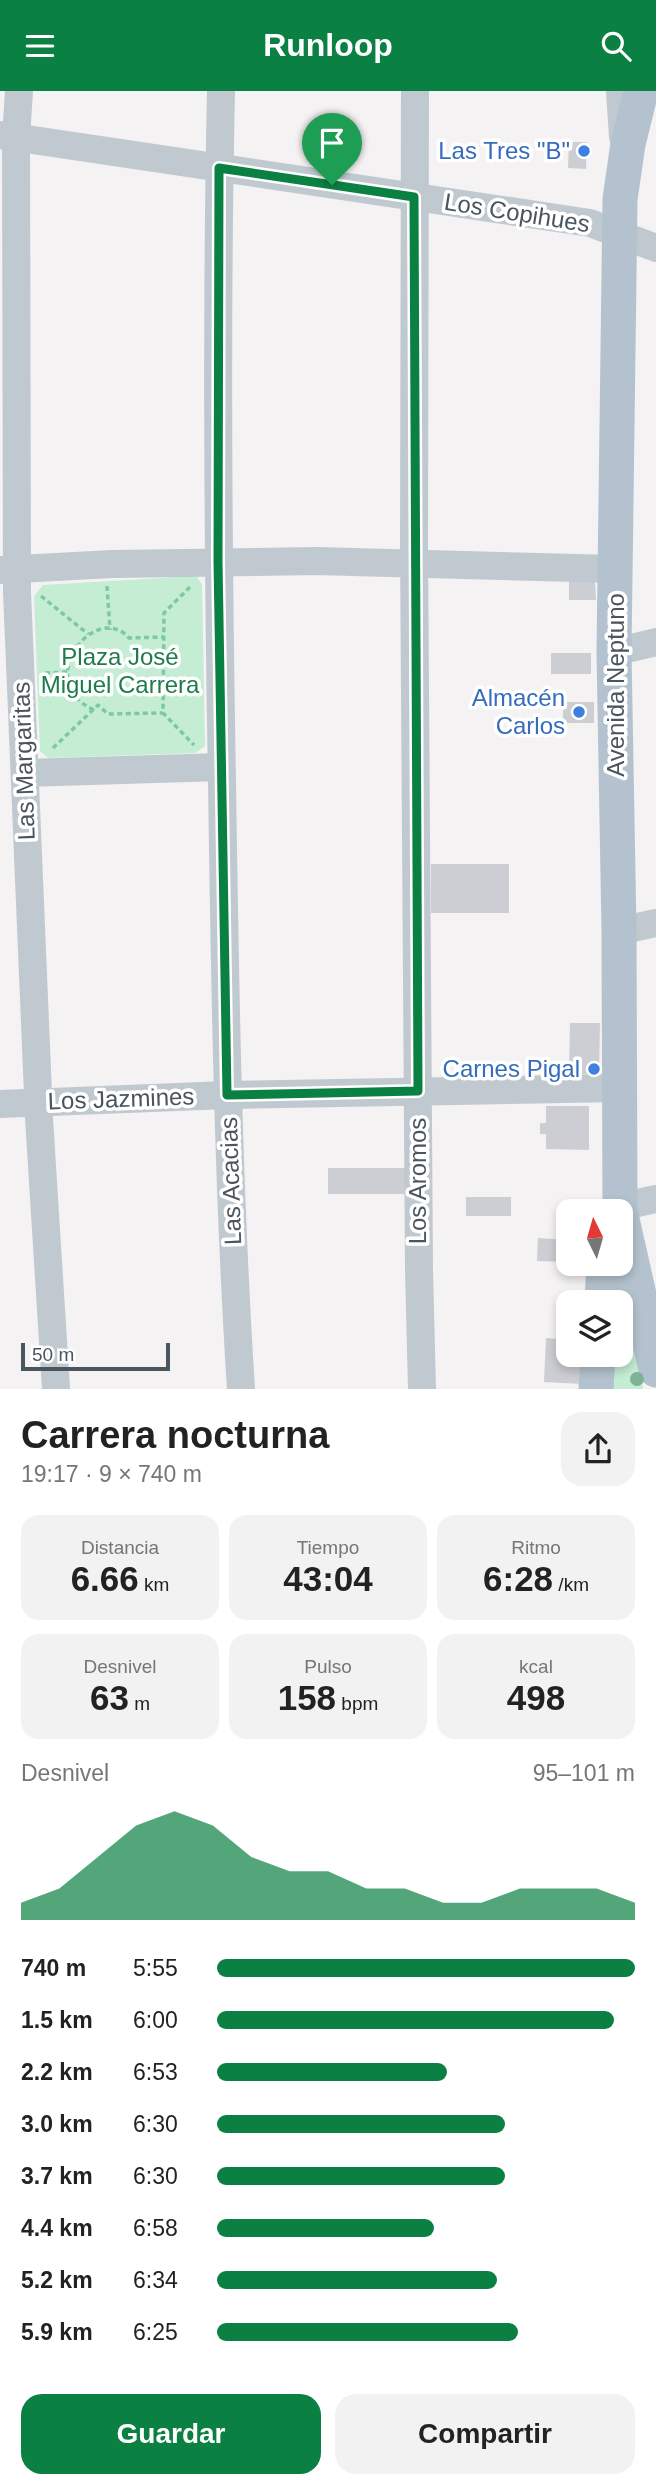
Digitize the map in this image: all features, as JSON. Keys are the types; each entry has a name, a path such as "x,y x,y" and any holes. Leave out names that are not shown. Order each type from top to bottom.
{"main road":[{"name":"Avenida Neptuno","path":"620,1199 614,652 620,199 624,163 640,91"},
{"name":"Avenida Neptuno","path":"634,1273 656,1370"},
{"path":"596,1389 597,1367"}],"street":[{"name":"Las Margaritas","path":"19,91 8,137 16,576 33,773 39,1102 57,1389"},
{"name":"Las Acacias","path":"221,91 218,561 212,767 240,1389"},
{"name":"Los Aromos","path":"415,91 414,562 422,1389"},
{"name":"Avenida Neptuno","path":"620,91 624,163"},
{"name":"Los Copihues","path":"8,137 590,223 656,248"},
{"path":"16,576 218,561 414,562 615,569"},
{"path":"614,652 656,642"},
{"path":"33,773 212,767"},
{"path":"619,931 656,923"},
{"name":"Los Jazmines","path":"0,1104 227,1095 619,1088"},
{"path":"634,1206 656,1199"}],"path":[{"path":"16,576 88,634"},
{"path":"107,580 110,630"},
{"path":"191,586 164,613 163,713 212,767"},
{"path":"94,709 86,706 73,694 67,672 73,652 88,634 110,630 121,631 129,638 164,637"},
{"path":"35,673 67,672"},
{"path":"33,773 42,759 98,705 108,713 163,713"}],"green space":[{"name":"Plaza José Miguel Carrera","path":"196,576 202,584 205,746 195,753 48,758 40,751 34,596 43,585"},
{"path":"616,1276 625,1276 627,1290 613,1290"},
{"path":"633,1327 643,1389 609,1389 610,1367 633,1367"}],"building":[{"path":"569,142 587,142 586,169 568,168"},
{"path":"569,581 595,581 596,600 569,600"},
{"path":"551,653 591,653 591,674 551,674"},
{"name":"Almacén Carlos","path":"563,702 594,702 594,723 563,723"},
{"path":"431,864 509,864 509,913 431,913"},
{"path":"570,1023 600,1023 599,1075 569,1074"},
{"path":"546,1106 589,1106 589,1150 546,1149 546,1134 540,1134 540,1123 546,1123"},
{"path":"328,1168 405,1168 405,1194 328,1194"},
{"path":"466,1197 511,1197 511,1216 466,1216"},
{"path":"538,1238 556,1239 556,1262 537,1261"},
{"path":"546,1338 556,1339 556,1367 584,1367 583,1384 544,1382"}],"place":[{"name":"Las Tres \"B\"","path":"584,151"},
{"name":"Almacén Carlos","path":"579,712"},
{"name":"Carnes Pigal","path":"594,1069"}],"route":[{"path":"219,168 332,185 414,197 418,1091 227,1095 218,561 219,168"}]}
